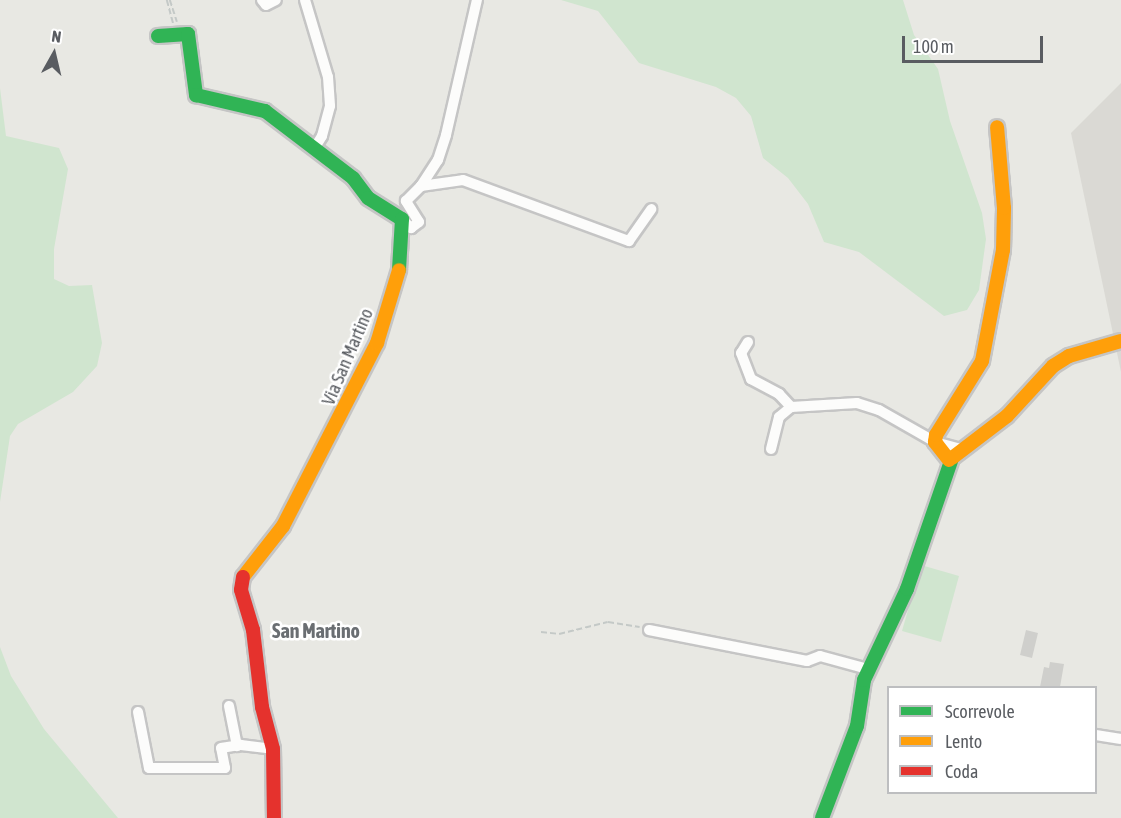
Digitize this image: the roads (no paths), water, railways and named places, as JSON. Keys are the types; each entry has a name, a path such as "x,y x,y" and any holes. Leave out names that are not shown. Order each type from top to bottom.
{"street":[{"path":"262,0 266,4 276,0"},
{"path":"305,0 328,77 330,106 322,136 315,147"},
{"path":"158,36 177,30 188,34 196,95 265,111 353,178 368,198 402,219 411,228 419,222 406,201 421,186 438,160 446,135 477,0"},
{"path":"935,442 940,424 974,379 982,361 1003,250 1004,208 997,127"},
{"path":"421,186 463,180 494,188 629,241 651,209"},
{"name":"Via San Martino","path":"274,818 273,749 262,707 253,630 241,590 243,574 283,526 376,343 396,286 402,252 402,219"},
{"path":"822,818 857,726 868,669 907,590 949,460 961,449 982,438 1007,416 1053,366 1069,356 1121,341"},
{"path":"748,342 741,353 751,379 779,394 790,407"},
{"path":"771,449 779,417 790,407 857,402 879,410 935,442 961,449"},
{"path":"935,442 949,460"},
{"path":"649,630 807,661 820,656 868,669"},
{"path":"229,706 237,746"},
{"path":"138,712 149,768 225,768 221,748 237,746 273,749"},
{"path":"1097,735 1121,739"}],"district":[{"name":"San Martino","path":"316,630"}]}
